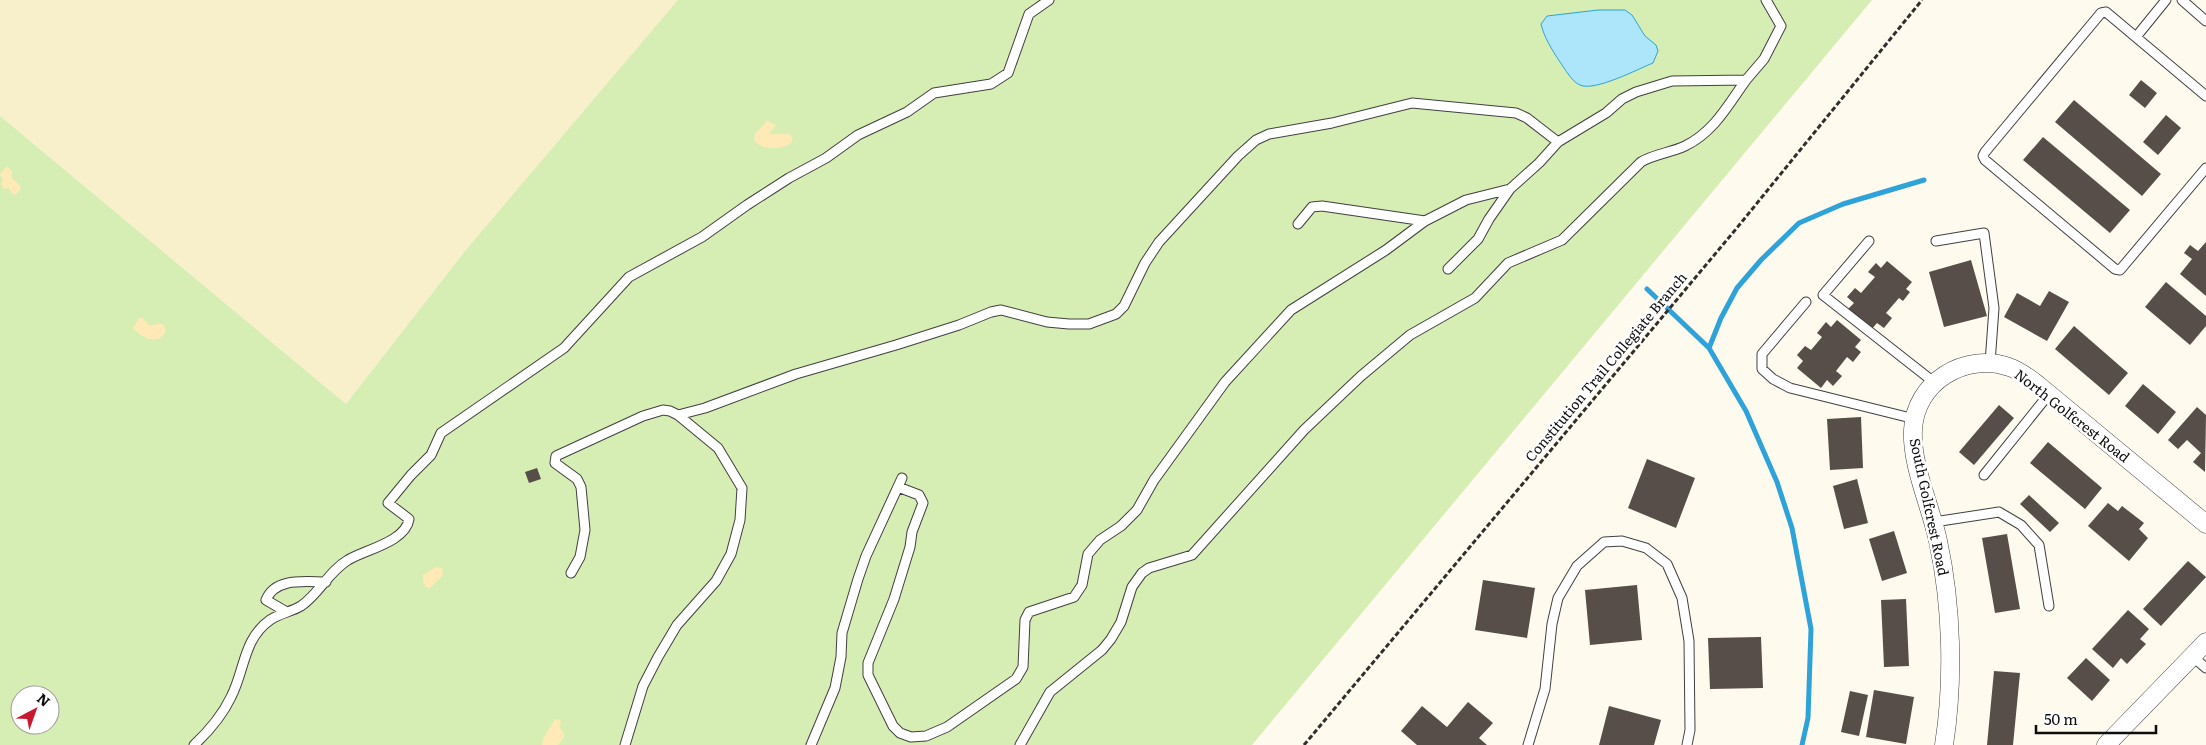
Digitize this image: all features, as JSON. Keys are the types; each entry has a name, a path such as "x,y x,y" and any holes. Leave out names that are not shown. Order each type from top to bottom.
{"street":[{"name":"North Golfcrest Road","path":"1931,387 1950,371 1962,366 1990,363 2016,370 2049,394 2206,524"},
{"name":"South Golfcrest Road","path":"1931,387 1920,404 1913,429 1915,452 1940,552 1949,622 1949,711 1944,745"},
{"path":"2106,745 2206,642"}],"lane":[{"path":"194,745 220,717 232,696 245,652 255,634 269,621 285,611 301,606 326,582 339,566 398,536 408,524 409,519 388,503 431,455 441,432 564,348 629,277 702,237 789,178 826,158 858,135 906,112 934,93 991,84 1008,72 1029,14 1049,0"},
{"path":"1020,745 1050,692 1102,650 1111,639 1121,622 1136,580 1142,573 1149,568 1192,555 1304,430 1361,376 1410,336 1475,298 1508,263 1562,240 1614,191 1641,162 1650,156 1670,153 1698,138 1720,118 1746,80 1764,59 1781,26 1766,0"},
{"path":"2136,37 2166,0"},
{"path":"2182,0 2206,21"},
{"path":"2206,96 2106,12 2101,13 1983,156 1985,160 2115,269 2120,270 2206,168"},
{"path":"1448,269 1478,239 1510,188 1562,140 1587,126 1622,99 1659,84 1690,80 1746,80"},
{"path":"678,415 705,408 796,374 896,345 1001,310 1047,322 1069,324 1089,324 1116,314 1124,306 1145,263 1159,242 1238,156 1256,140 1269,134 1332,123 1412,103 1516,113 1562,140"},
{"path":"898,487 919,495 922,503 894,599 868,663 868,675 893,726 900,733 911,737 926,736 947,726 1016,679 1023,667 1025,620 1029,612 1074,597 1082,585 1088,554 1100,540 1121,526 1137,510 1154,480 1225,382 1291,310 1386,250 1425,220 1466,200 1510,188"},
{"path":"1298,224 1305,213 1312,207 1322,206 1425,220"},
{"path":"1936,241 1984,233 1994,308 1990,363"},
{"path":"1869,241 1823,294 1931,387"},
{"path":"1806,302 1762,354 1762,369 1773,379 1790,388 1915,419"},
{"path":"1984,474 2049,394"},
{"path":"572,573 580,557 585,530 581,487 577,479 557,466 555,458 560,454 586,444 643,416 663,410 678,415 711,441 727,460 742,488 740,520 731,554 724,568 701,600 677,625 658,657 643,686 625,745"},
{"path":"812,745 835,688 841,657 842,633 858,579 866,556 902,478"},
{"path":"1934,522 1999,512 2021,525 2039,545 2049,606"},
{"path":"1528,745 1546,689 1552,624 1558,598 1577,566 1604,542 1622,540 1646,548 1667,564 1682,598 1689,642 1690,730 1687,745"},
{"path":"285,611 266,600 273,588 282,584 326,582"},
{"path":"2192,656 2206,668"}],"path":[{"name":"Constitution Trail Collegiate Branch","path":"1304,745 1686,289 1922,0"}],"shaded area":[{"path":"0,0 679,0 465,251 346,404 0,116"}],"green space":[{"path":"678,0 1872,0 1252,745 0,745 0,116 346,404 465,251"}],"sand":[{"path":"767,121 776,125 770,134 789,134 793,138 791,143 777,148 767,148 757,144 754,140 755,134"},
{"path":"7,166 12,171 12,178 21,187 15,195 12,194 9,188 4,189 1,184 3,180 0,174"},
{"path":"139,318 143,318 151,326 163,324 166,331 163,336 150,339 136,332 133,328"},
{"path":"436,567 442,568 443,575 430,588 426,587 423,582 423,575"},
{"path":"555,719 561,721 560,728 564,733 564,738 558,745 542,745 543,739"}],"water":[{"path":"1598,10 1625,10 1632,15 1645,36 1656,45 1658,51 1653,63 1605,83 1587,86 1580,85 1569,75 1557,57 1544,34 1541,24 1547,16"}],"building":[{"path":"2141,80 2157,93 2145,108 2129,95"},
{"path":"2074,100 2161,174 2142,196 2055,122"},
{"path":"2166,115 2181,128 2158,155 2143,142"},
{"path":"2043,137 2130,210 2110,233 2023,160"},
{"path":"2206,242 2206,296 2180,274 2192,259 2184,253 2190,245 2198,251"},
{"path":"1971,260 1987,316 1944,327 1929,272"},
{"path":"1887,261 1912,282 1906,289 1910,292 1903,301 1899,298 1886,313 1892,318 1884,328 1877,323 1871,330 1847,310 1854,303 1847,297 1855,288 1861,293 1875,277 1868,272 1876,263 1881,268"},
{"path":"2166,282 2206,316 2206,326 2190,345 2145,307"},
{"path":"2049,291 2069,302 2047,341 2004,317 2017,293 2040,306"},
{"path":"1837,320 1861,340 1855,347 1861,352 1853,362 1847,357 1836,371 1842,376 1833,386 1827,380 1821,388 1797,368 1803,361 1797,355 1805,346 1811,350 1822,337 1817,333 1826,322 1831,327"},
{"path":"2074,326 2128,373 2109,395 2055,349"},
{"path":"2143,384 2176,412 2158,434 2125,406"},
{"path":"1999,405 2014,418 1974,465 1959,452"},
{"path":"2197,407 2206,415 2205,472 2193,462 2201,453 2187,440 2178,449 2168,440"},
{"path":"1861,417 1863,468 1830,470 1827,419"},
{"path":"2048,442 2102,488 2085,509 2030,463"},
{"path":"1647,459 1695,478 1676,528 1628,508"},
{"path":"537,468 541,479 529,483 525,472"},
{"path":"1857,479 1868,523 1844,529 1833,486"},
{"path":"2029,495 2059,523 2050,532 2020,504"},
{"path":"2108,503 2118,511 2122,506 2144,523 2139,529 2148,538 2129,561 2088,526"},
{"path":"1894,531 1907,573 1882,581 1869,539"},
{"path":"2007,534 2020,609 1995,613 1982,538"},
{"path":"2188,561 2206,577 2161,626 2143,609"},
{"path":"1483,580 1535,588 1527,638 1475,630"},
{"path":"1637,585 1642,640 1590,645 1585,590"},
{"path":"1906,599 1909,666 1884,667 1881,600"},
{"path":"2128,610 2149,629 2140,639 2146,644 2127,664 2121,658 2113,668 2092,649"},
{"path":"1761,637 1763,688 1710,689 1708,638"},
{"path":"2086,658 2110,680 2092,701 2067,678"},
{"path":"1994,671 2020,673 2013,745 1987,745"},
{"path":"1874,690 1914,697 1906,744 1866,737"},
{"path":"1850,691 1868,695 1859,736 1841,732"},
{"path":"1468,702 1493,723 1479,738 1487,745 1417,745 1401,731 1422,706 1447,727"},
{"path":"1609,706 1661,720 1654,745 1599,745"}],"waterway":[{"path":"1802,745 1808,718 1811,629 1792,528 1777,482 1746,411 1709,348 1721,318 1737,288 1761,260 1799,223 1843,204 1924,180"},
{"path":"1647,289 1709,348"}]}
